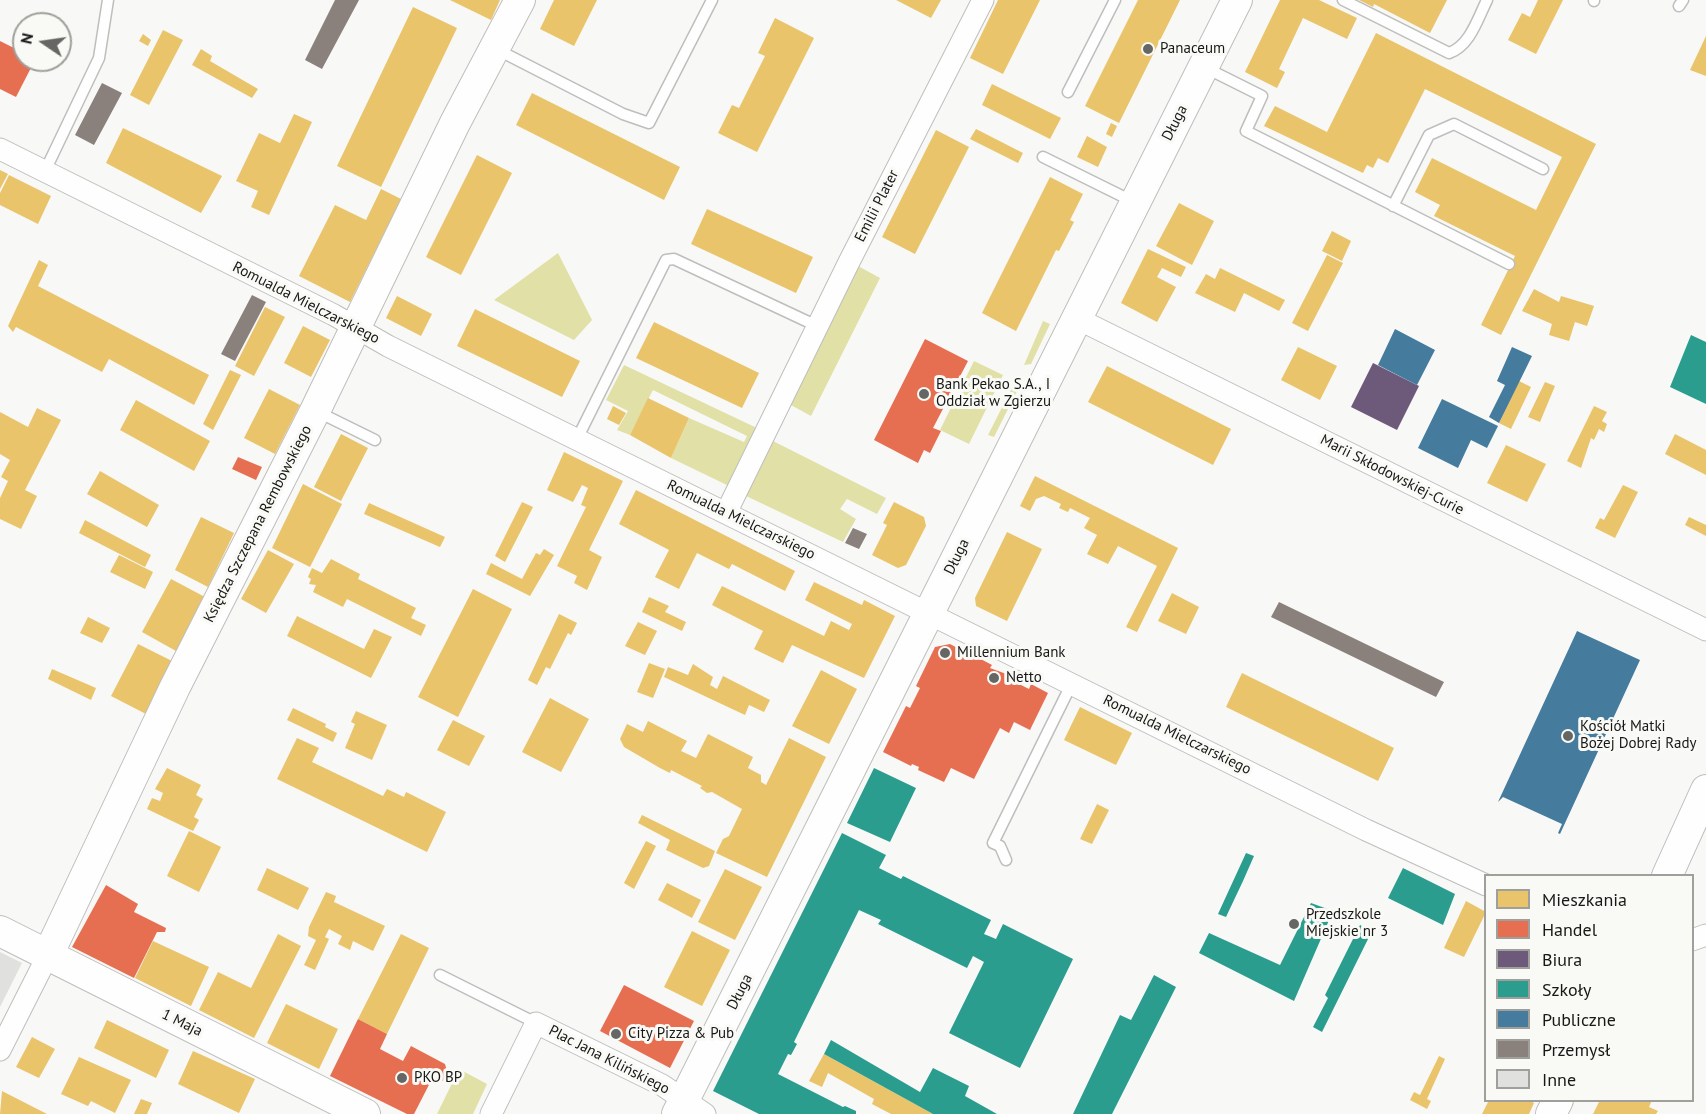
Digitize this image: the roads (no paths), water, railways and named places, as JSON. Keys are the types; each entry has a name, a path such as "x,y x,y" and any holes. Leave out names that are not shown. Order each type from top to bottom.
{"street":[{"name":"Księdza Szczepana Rembowskiego","path":"0,1050 48,955 175,687 315,411 455,123 520,0"},
{"name":"Emilii Plater","path":"726,513 817,326 982,0"},
{"name":"Długa","path":"689,1109 928,612 1238,0"},
{"name":"Romualda Mielczarskiego","path":"0,148 726,513 1366,830 1484,885"},
{"name":"Marii Skłodowskiej-Curie","path":"1078,319 1706,630"},
{"path":"1668,874 1706,790"},
{"name":"1 Maja","path":"0,931 365,1114"},
{"name":"Plac Jana Kilińskiego","path":"492,1114 536,1023 662,1085 689,1109"}],"lane":[{"path":"45,171 99,58 108,0"},
{"path":"495,49 623,114 649,123 712,0"},
{"path":"1068,92 1115,0"},
{"path":"1343,0 1449,53 1460,50 1487,0"},
{"path":"1204,67 1262,96 1246,131 1509,264"},
{"path":"1393,206 1429,135 1454,124 1543,169"},
{"path":"1043,157 1135,202"},
{"path":"577,439 662,264 666,260 674,259 817,326"},
{"path":"315,411 375,440"},
{"path":"1006,860 1000,846 993,843 1072,683"},
{"path":"440,975 536,1023"}],"place":[{"name":"Panaceum","path":"1148,49"},
{"name":"Bank Pekao S.A., I Oddział w Zgierzu","path":"924,394"},
{"name":"Millennium Bank","path":"945,653"},
{"name":"Netto","path":"994,678"},
{"name":"Kościół Matki Bożej Dobrej Rady","path":"1568,736"},
{"name":"Przedszkole Miejskie nr 3","path":"1294,924"},
{"name":"City Pizza & Pub","path":"616,1034"},
{"name":"PKO BP","path":"402,1078"}]}
